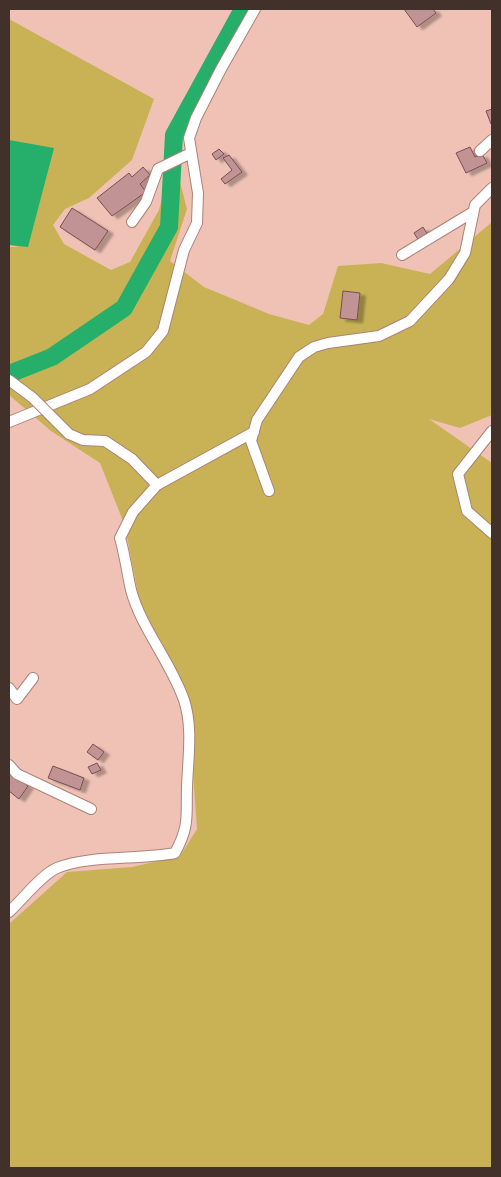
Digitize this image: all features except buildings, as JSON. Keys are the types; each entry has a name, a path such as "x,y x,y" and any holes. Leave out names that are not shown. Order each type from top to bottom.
{"street":[{"path":"9,422 90,389 146,352 163,331 184,250 197,223 198,193 189,138 196,118 255,9"},
{"path":"480,152 492,140"},
{"path":"132,222 146,202 158,169 190,153"},
{"path":"269,492 251,441 258,420 299,356 314,347 328,343 380,336 410,321 449,279 465,253 475,205 492,188"},
{"path":"402,255 473,212"},
{"path":"9,380 33,398 69,434 83,440 105,441 132,459 157,485"},
{"path":"492,430 458,474 467,511 492,534"},
{"path":"9,912 55,868 80,862 154,857 175,853 188,820 187,787 190,753 184,700 131,590 127,560 120,538 133,512 157,485 254,432"},
{"path":"9,688 17,699 34,678"},
{"path":"9,765 17,774 91,809"}],"shaded area":[{"path":"9,19 154,99 132,160 89,198 65,209 53,225 64,244 111,270 130,262 159,210 166,184 180,182 187,209 170,261 204,287 269,314 309,325 323,314 338,266 381,263 430,274 492,222 492,415 460,428 429,419 492,463 492,1168 9,1168 9,924 67,872 132,867 180,856 197,829 188,699 139,599 125,526 100,463 51,431 9,395 9,247 19,247 9,245"},
{"path":"9,140 54,148 28,247 9,245"}],"waterway":[{"path":"9,374 52,357 124,308 169,227 174,135 243,9"}]}
